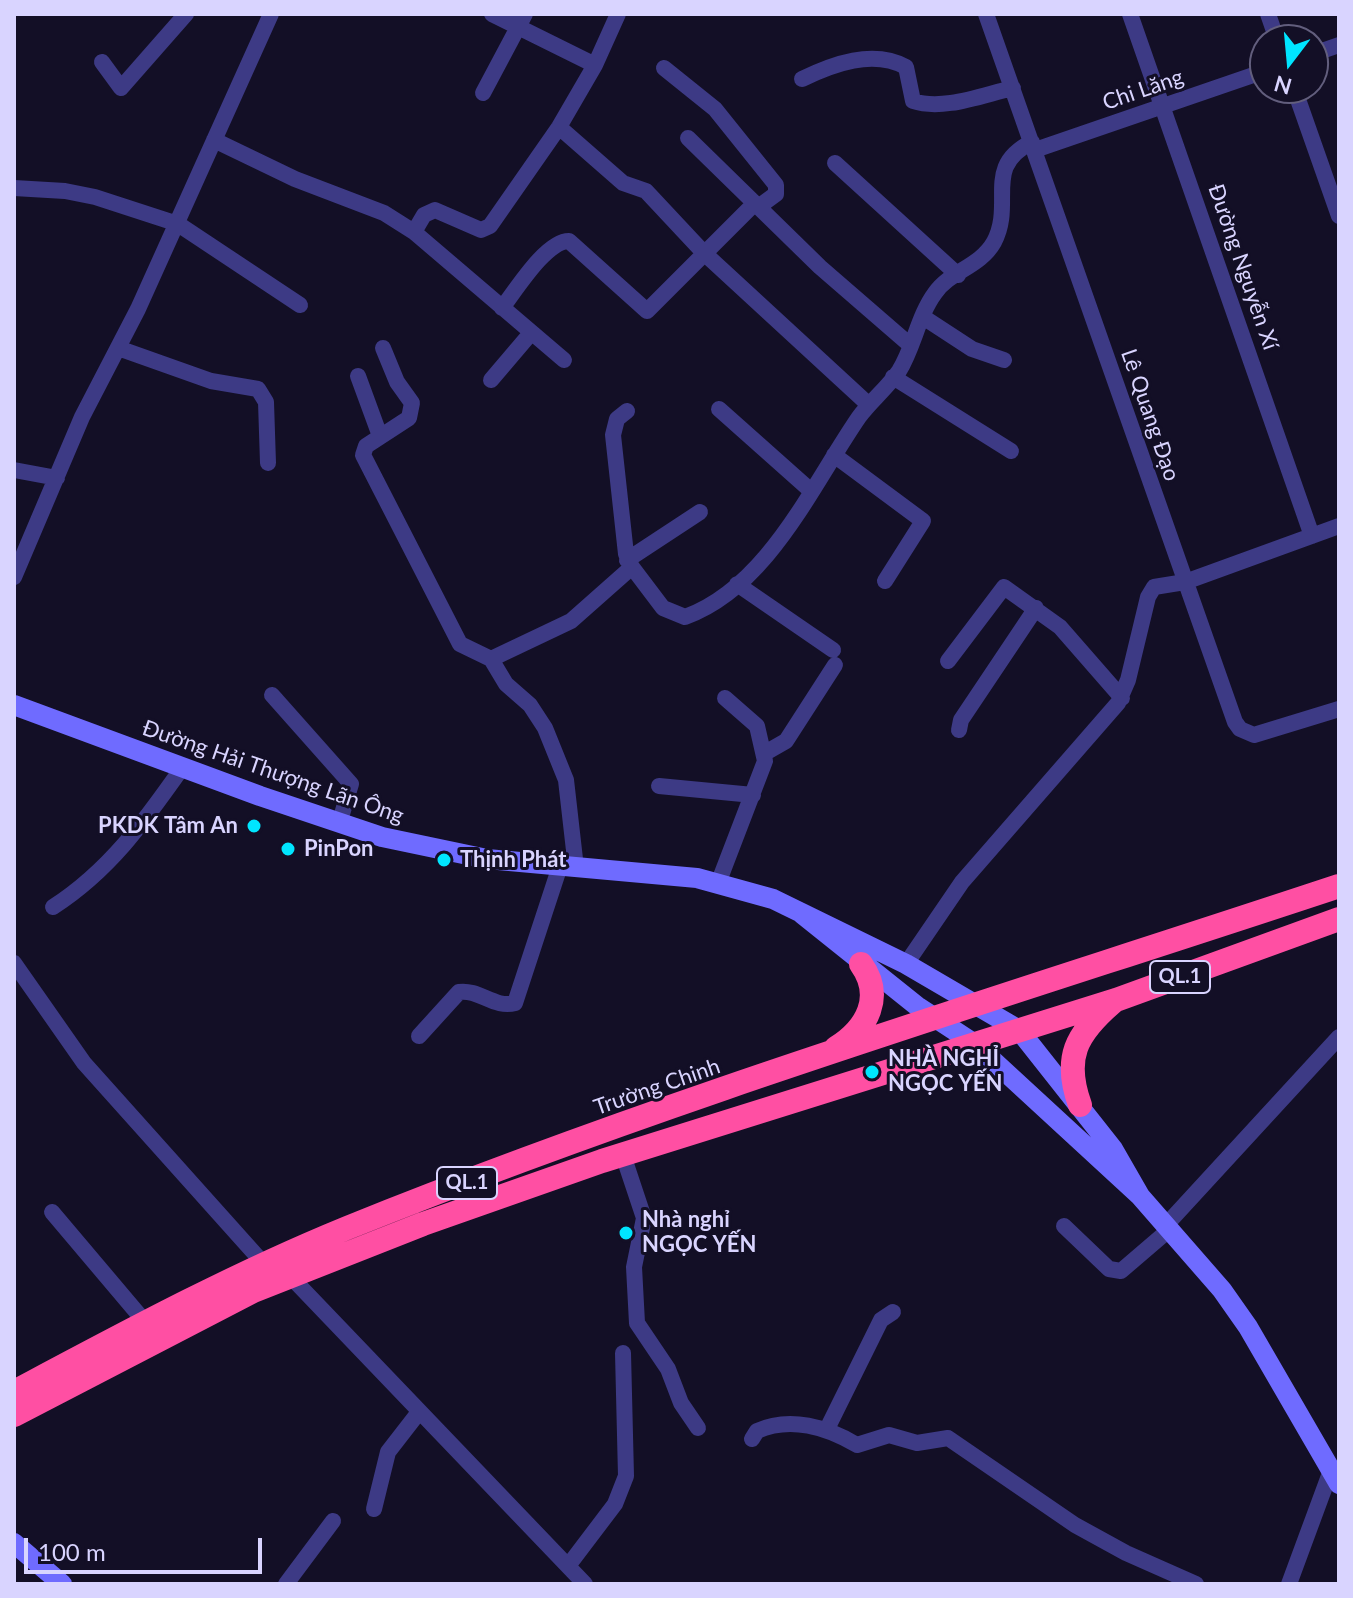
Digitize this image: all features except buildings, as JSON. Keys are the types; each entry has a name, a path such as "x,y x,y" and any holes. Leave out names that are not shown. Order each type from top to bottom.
{"highway":[{"name":"Trường Chinh","path":"14,1392 145,1322 347,1228 654,1114 1339,886"},
{"name":"QL.1","path":"14,1415 154,1340 290,1276 423,1224 623,1155 1116,1000 1339,919"},
{"path":"814,1061 846,1042 861,1026 870,1008 872,979 861,964"},
{"path":"1080,1105 1071,1072 1076,1048 1089,1024 1116,1000"}],"street":[{"path":"102,62 121,88 186,14"},
{"path":"14,577 82,417 178,224 271,14"},
{"path":"492,14 521,21 595,65"},
{"path":"414,232 424,215 435,210 486,229 559,127 595,65 618,14"},
{"name":"Lê Quang Đạo","path":"986,14 1185,582 1240,729 1254,735 1269,733 1339,709"},
{"name":"Đường Nguyễn Xí","path":"1130,14 1312,536"},
{"path":"483,93 521,21"},
{"path":"802,79 832,65 875,60 906,67 913,101 922,104 1013,88"},
{"path":"502,308 546,252 561,241 577,245 647,311 757,204 776,194 776,185 715,109 664,68"},
{"name":"Chi Lăng","path":"1034,146 1163,107 1249,77"},
{"path":"1300,104 1339,216"},
{"path":"559,127 623,183 646,191 704,253 869,405"},
{"path":"688,138 820,267 910,345"},
{"path":"214,140 295,179 384,213 414,232 564,360"},
{"path":"627,411 617,419 613,435 630,564 655,600 677,616 698,612 749,574 775,542 869,405 893,377 936,291 974,265 993,244 1003,217 1002,174 1007,161 1013,152 1034,146"},
{"path":"835,163 958,275"},
{"path":"14,188 65,191 95,197 178,224 300,305"},
{"path":"923,317 972,349 1004,360"},
{"path":"491,380 531,333"},
{"path":"118,348 211,381 258,389 266,402 268,463"},
{"path":"383,348 397,382 412,403 413,411 409,418 380,436 364,451 370,469 460,644 491,659 511,690 535,712 555,748 572,813 568,867 515,1003 504,1005 472,993 459,992 419,1036"},
{"path":"358,376 380,436"},
{"path":"893,377 1011,451"},
{"path":"719,409 810,490"},
{"path":"834,455 923,521 885,581"},
{"path":"14,470 57,478"},
{"path":"491,659 571,621 630,564 700,512"},
{"path":"906,964 962,882 1122,698 1148,597 1154,587 1185,582 1339,526"},
{"path":"737,584 834,658 786,741 765,753"},
{"path":"948,661 1004,587 1069,635 1122,698"},
{"path":"959,730 961,720 983,692 1036,608"},
{"path":"272,695 351,784 339,824"},
{"path":"719,881 753,795 765,753 757,726 725,698"},
{"name":"Đường Hải Thượng Lãn Ông","path":"14,705 339,824 466,856 674,874 719,881 757,892 906,964 1019,1030 1113,1149 1140,1196"},
{"path":"53,907 80,889 116,855 182,768"},
{"path":"659,786 753,795"},
{"name":"Đường Hải Thượng Lãn Ông","path":"802,914 861,964 975,1044 1140,1196 1169,1227 1248,1327 1335,1478"},
{"path":"14,963 84,1063 264,1264"},
{"path":"1064,1226 1109,1269 1121,1271 1169,1227 1339,1037"},
{"path":"623,1155 644,1218 634,1267 637,1323 668,1369 684,1409 698,1428"},
{"path":"52,1212 145,1322"},
{"path":"290,1276 585,1584"},
{"path":"827,1429 881,1320 893,1312"},
{"path":"568,1566 615,1504 626,1476 623,1353"},
{"path":"374,1509 388,1452 419,1412"},
{"path":"752,1439 757,1431 770,1425 827,1429 857,1445 889,1435 917,1443 948,1438 1075,1525 1126,1553 1196,1584"},
{"path":"1289,1584 1335,1478"},
{"path":"286,1584 333,1521"},
{"path":"14,1543 62,1584"}],"place":[{"name":"PKDK Tâm An","path":"254,826"},
{"name":"PinPon","path":"288,849"},
{"name":"Thịnh Phát","path":"444,860"},
{"name":"NHÀ NGHỈ NGỌC YẾN","path":"872,1072"},
{"name":"Nhà nghỉ NGỌC YẾN","path":"626,1233"}]}
